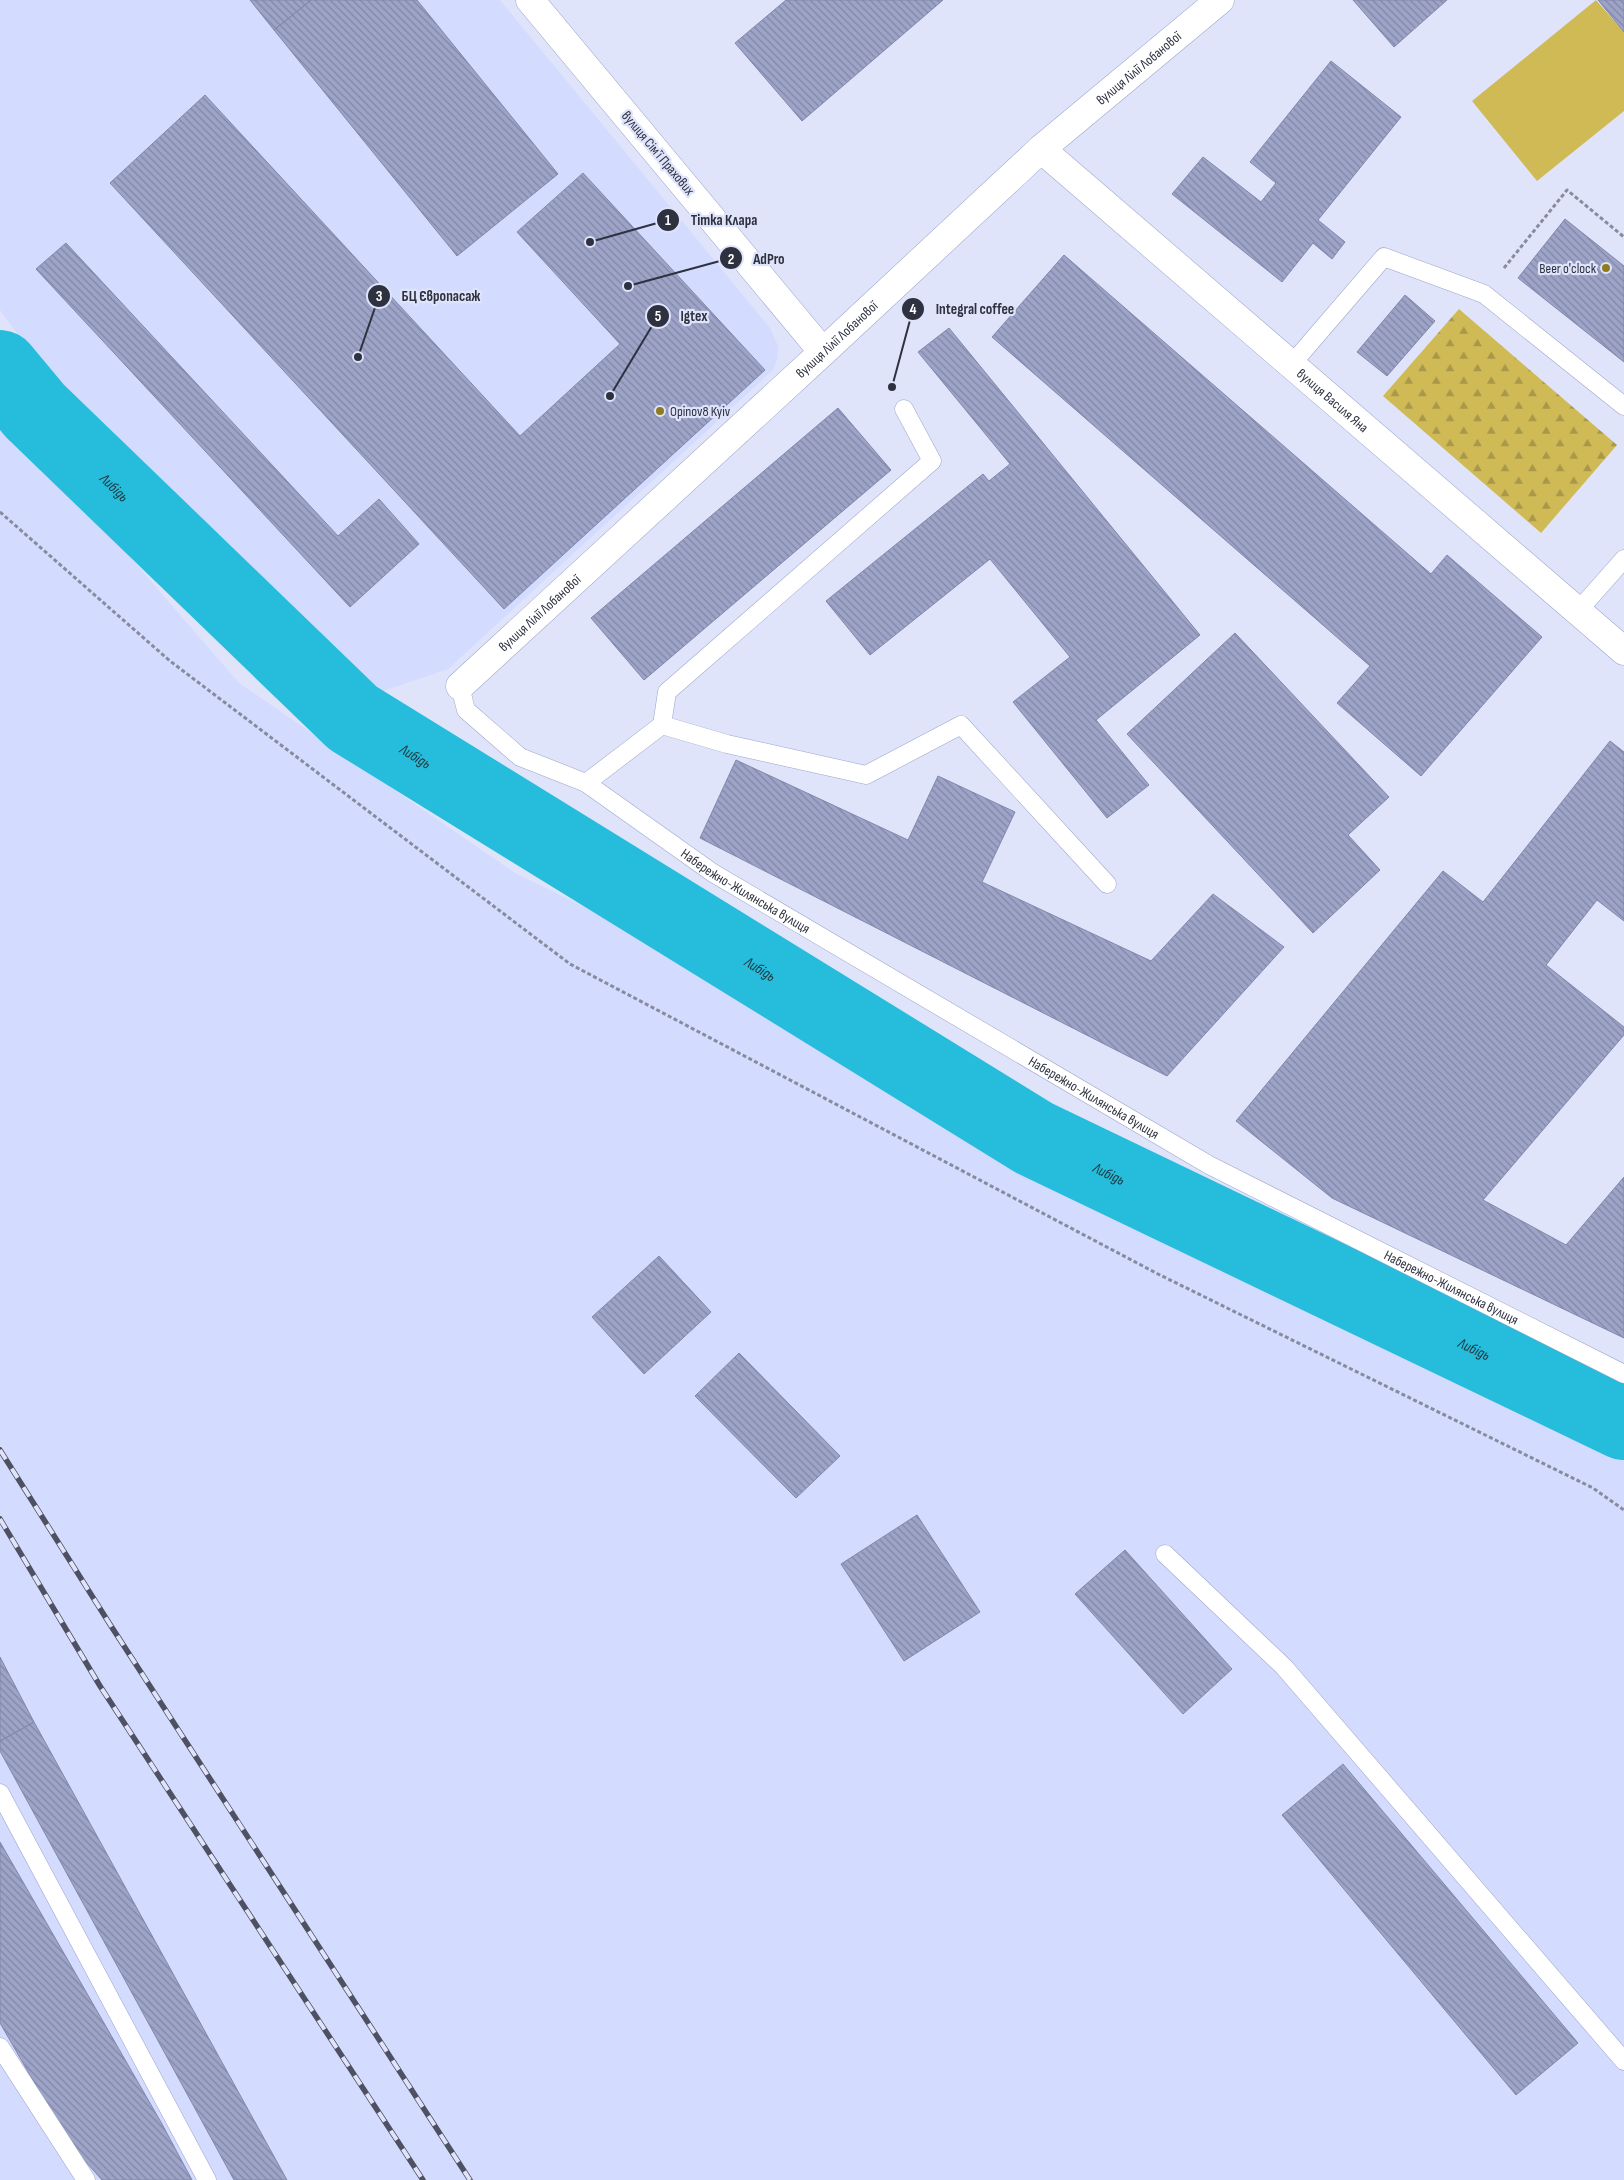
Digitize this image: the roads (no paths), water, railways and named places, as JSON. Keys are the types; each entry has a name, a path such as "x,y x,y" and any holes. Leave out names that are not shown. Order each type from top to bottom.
{"street":[{"name":"вулиця Сімʼї Прахових","path":"530,0 824,352"},
{"name":"вулиця Лілії Лобанової","path":"460,686 824,352 1041,149 1220,0"},
{"name":"вулиця Василя Яна","path":"1041,149 1624,651"}],"lane":[{"path":"1291,364 1384,257 1484,294 1624,406"},
{"path":"586,783 662,726 667,692 932,461 904,409"},
{"path":"1578,611 1624,559"},
{"name":"Набережно-Жилянська вулиця","path":"460,686 466,710 520,757 586,783 713,873 1209,1165 1624,1374"},
{"path":"662,726 727,744 866,774 961,726 1106,884"},
{"path":"1165,1554 1284,1667 1624,2061"},
{"path":"0,1793 207,2180"},
{"path":"0,2048 86,2180"}],"waterway":[{"name":"Либідь","path":"0,369 35,411 353,718 1034,1138 1624,1421"}],"railway":[{"path":"0,1450 111,1626 470,2180"},
{"path":"0,1519 100,1686 423,2180"}],"place":[{"name":"Тітка Клара","path":"590,242"},
{"name":"Beer o'clock","path":"1606,268"},
{"name":"AdPro","path":"628,286"},
{"name":"БЦ Європасаж","path":"358,357"},
{"name":"Integral coffee","path":"892,387"},
{"name":"Igtex","path":"610,396"},
{"name":"Opinov8 Kyiv","path":"660,411"}]}
